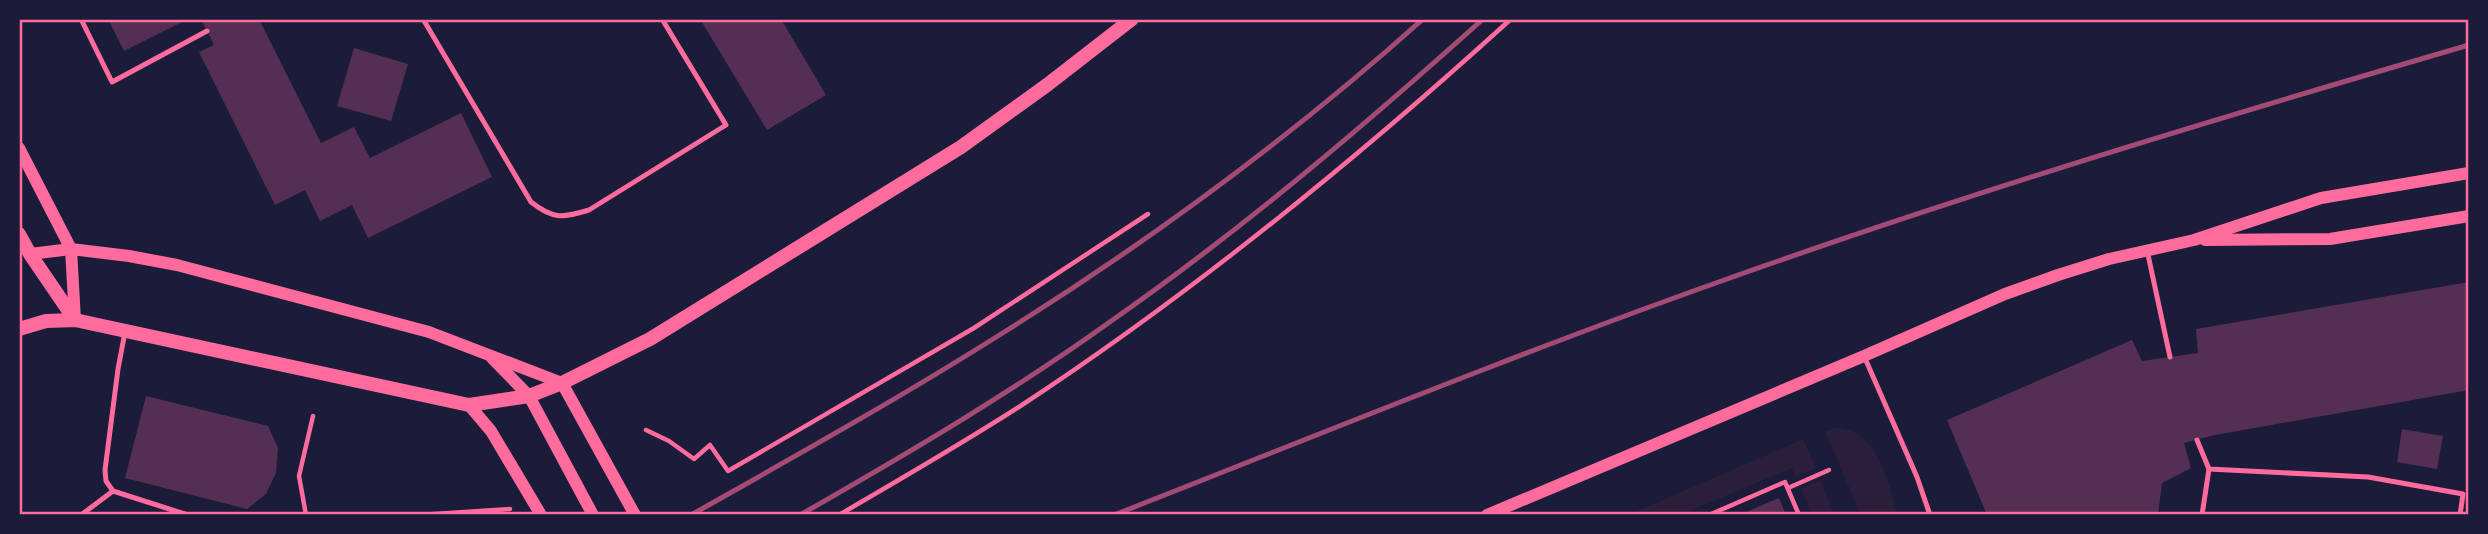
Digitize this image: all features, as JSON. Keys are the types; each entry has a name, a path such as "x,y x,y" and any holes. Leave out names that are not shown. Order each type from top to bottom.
{"main road":[{"path":"19,329 46,321 75,320 469,405 529,396 562,383 650,339 961,147 1132,19"},
{"path":"19,234 24,255 75,320"}],"street":[{"path":"19,148 71,249 75,320"},
{"path":"1487,515 2004,294 2071,271 2194,240 2321,198 2469,173"},
{"path":"2194,240 2330,239 2469,216"},
{"path":"24,255 71,249 177,265 429,332 562,383 635,515"},
{"path":"489,355 529,396 593,515"},
{"path":"469,405 491,431 541,515"}],"lane":[{"path":"81,19 112,82 207,31"},
{"path":"423,19 531,202 548,215 568,216 589,210 726,125 662,19"},
{"path":"2147,250 2170,357"},
{"path":"126,329 118,369 105,470 106,481 113,491 188,515"},
{"path":"1864,356 1917,477 1930,515"},
{"path":"2197,440 2209,469 2202,515"},
{"path":"2209,469 2368,477 2463,494 2460,515"},
{"path":"81,515 113,491"}],"path":[{"path":"839,515 1024,403 1197,282 1366,148 1511,19"},
{"path":"646,429 694,459 710,445 728,471 974,328 1148,214"},
{"path":"306,515 299,477 313,416"},
{"path":"1788,488 1829,470"},
{"path":"1709,515 1785,482 1799,515"},
{"path":"419,515 511,509"}],"shaded area":[{"path":"1838,428 1852,431 1872,448 1880,460 1898,515 1861,515 1825,431"},
{"path":"1803,439 1816,468 1795,477 1792,468 1680,515 1628,515"},
{"path":"1820,480 1835,515 1812,515 1801,489"}],"building":[{"path":"108,19 188,19 124,51"},
{"path":"201,19 259,19 321,143 354,127 370,158 461,113 492,177 368,238 352,205 320,221 305,190 275,205 199,52 214,45"},
{"path":"700,19 781,19 826,95 767,130"},
{"path":"354,48 408,64 391,121 337,106"},
{"path":"2469,282 2469,390 2215,435 2184,443 2191,468 2162,483 2158,515 1987,515 1947,420 2132,340 2142,361 2198,353 2196,329"},
{"path":"146,396 268,426 278,448 276,473 266,494 247,509 125,478"},
{"path":"2402,429 2443,436 2437,469 2397,462"},
{"path":"1779,498 1786,515 1739,515"}],"railway":[{"path":"691,515 912,388 1099,270 1266,150 1423,19"},
{"path":"800,515 999,397 1162,284 1303,175 1483,19"},
{"path":"1114,515 1412,397 1807,251 2089,159 2469,45"}]}
